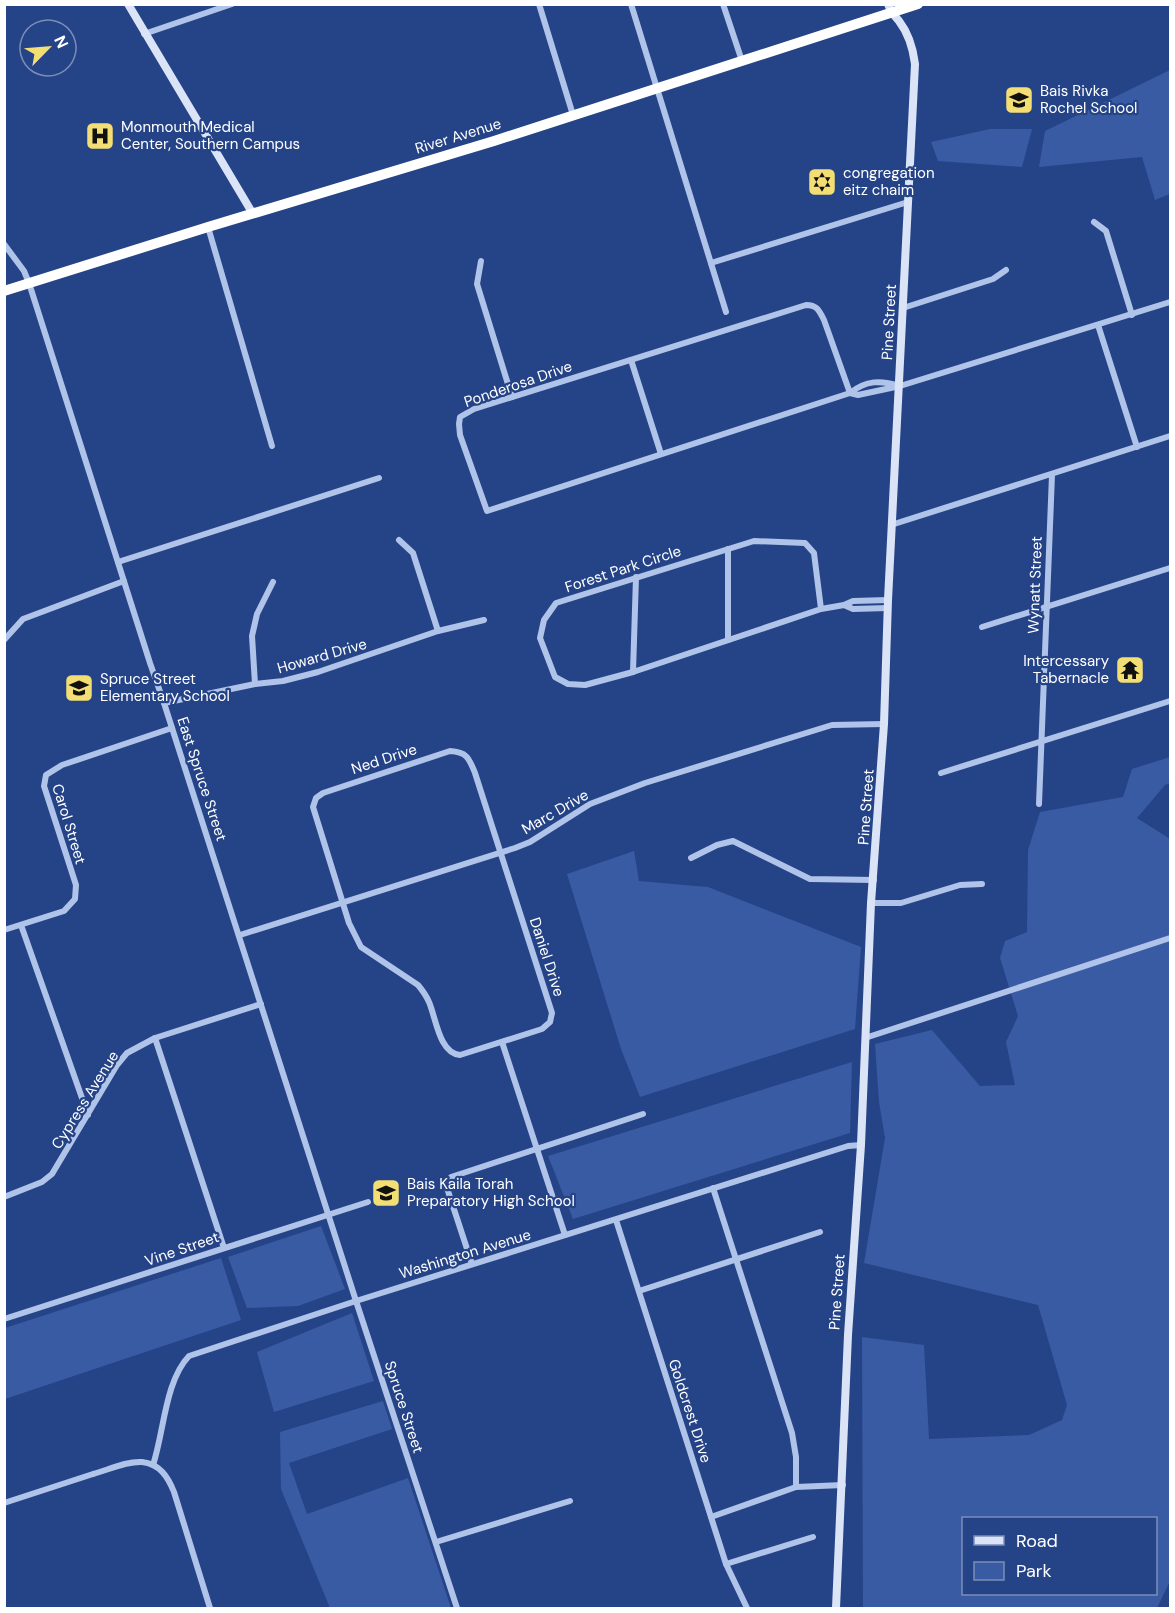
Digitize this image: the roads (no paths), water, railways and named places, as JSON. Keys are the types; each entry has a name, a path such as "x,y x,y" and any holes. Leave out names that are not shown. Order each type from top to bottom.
{"highway":[{"name":"River Avenue","path":"4,291 573,115 742,61 889,9 918,4"}],"street":[{"path":"128,4 253,214"},
{"path":"144,34 232,4"},
{"path":"538,4 573,115"},
{"path":"631,4 726,312"},
{"path":"723,4 742,61"},
{"name":"Pine Street","path":"836,1608 848,1335 861,1145 872,903 884,724 891,525 915,64 909,39 889,9"},
{"path":"711,263 908,202"},
{"path":"1094,222 1106,231 1132,315"},
{"path":"208,227 272,446"},
{"name":"East Spruce Street","path":"4,244 29,283 329,1214"},
{"path":"481,261 477,284 512,397"},
{"path":"903,308 993,279 1006,270"},
{"name":"Ponderosa Drive","path":"850,393 819,309 814,305 806,305 474,409 460,417 460,435 487,511 850,393 858,395 900,386 1170,302"},
{"path":"1098,325 1137,447"},
{"path":"631,360 661,454"},
{"path":"891,525 1170,436"},
{"name":"Wynatt Street","path":"1039,804 1052,475"},
{"path":"118,562 379,478"},
{"path":"399,540 413,553 438,632"},
{"name":"Forest Park Circle","path":"821,609 814,553 805,543 754,541 556,603 544,620 540,638 555,677 568,684 585,685 633,672 821,609 853,601 888,604"},
{"path":"728,549 728,640"},
{"path":"982,627 1170,568"},
{"path":"633,672 636,577"},
{"path":"4,640 23,619 124,581"},
{"path":"255,684 252,636 256,614 273,582"},
{"name":"Howard Drive","path":"164,703 255,684 283,681 318,672 438,632 484,620"},
{"path":"941,773 1170,700"},
{"name":"Marc Drive","path":"240,935 501,853 530,842 590,804 645,783 832,725 884,724"},
{"name":"Carol Street","path":"4,930 64,911 75,899 76,885 44,786 46,775 62,765 172,728"},
{"name":"Ned Drive","path":"342,902 317,824 313,807 316,798 338,787 435,756 460,752 470,760 501,853"},
{"path":"691,858 733,840 810,879 874,880"},
{"name":"Daniel Drive","path":"342,902 361,947 418,985 425,993 443,1042 452,1053 460,1055 542,1029 550,1022 552,1012 501,853"},
{"path":"872,903 901,903 960,885 982,884"},
{"path":"21,925 88,1115"},
{"path":"865,1038 1170,938"},
{"name":"Cypress Avenue","path":"4,1197 42,1182 52,1174 117,1065 127,1053 155,1038 261,1004"},
{"path":"155,1038 224,1248"},
{"path":"502,1042 565,1235"},
{"path":"472,1264 447,1188 451,1177 643,1114"},
{"name":"Washington Avenue","path":"153,1465 174,1379 180,1366 189,1356 713,1188 848,1146 861,1145"},
{"path":"713,1188 794,1440 796,1487"},
{"name":"Vine Street","path":"4,1319 368,1202"},
{"name":"Spruce Street","path":"329,1214 457,1608"},
{"name":"Goldcrest Drive","path":"616,1220 726,1564 747,1608"},
{"path":"639,1291 820,1232"},
{"path":"4,1503 121,1465 143,1462 153,1465 169,1479 210,1608"},
{"path":"711,1518 796,1487 843,1485"},
{"path":"436,1542 570,1501"},
{"path":"726,1564 813,1537"}],"place":[{"name":"Bais Rivka Rochel School","path":"1019,100"},
{"name":"Monmouth Medical Center, Southern Campus","path":"100,136"},
{"name":"congregation eitz chaim","path":"822,182"},
{"name":"Intercessary Tabernacle","path":"1130,670"},
{"name":"Spruce Street Elementary School","path":"79,688"},
{"name":"Bais Kaila Torah Preparatory High School","path":"386,1193"}]}
